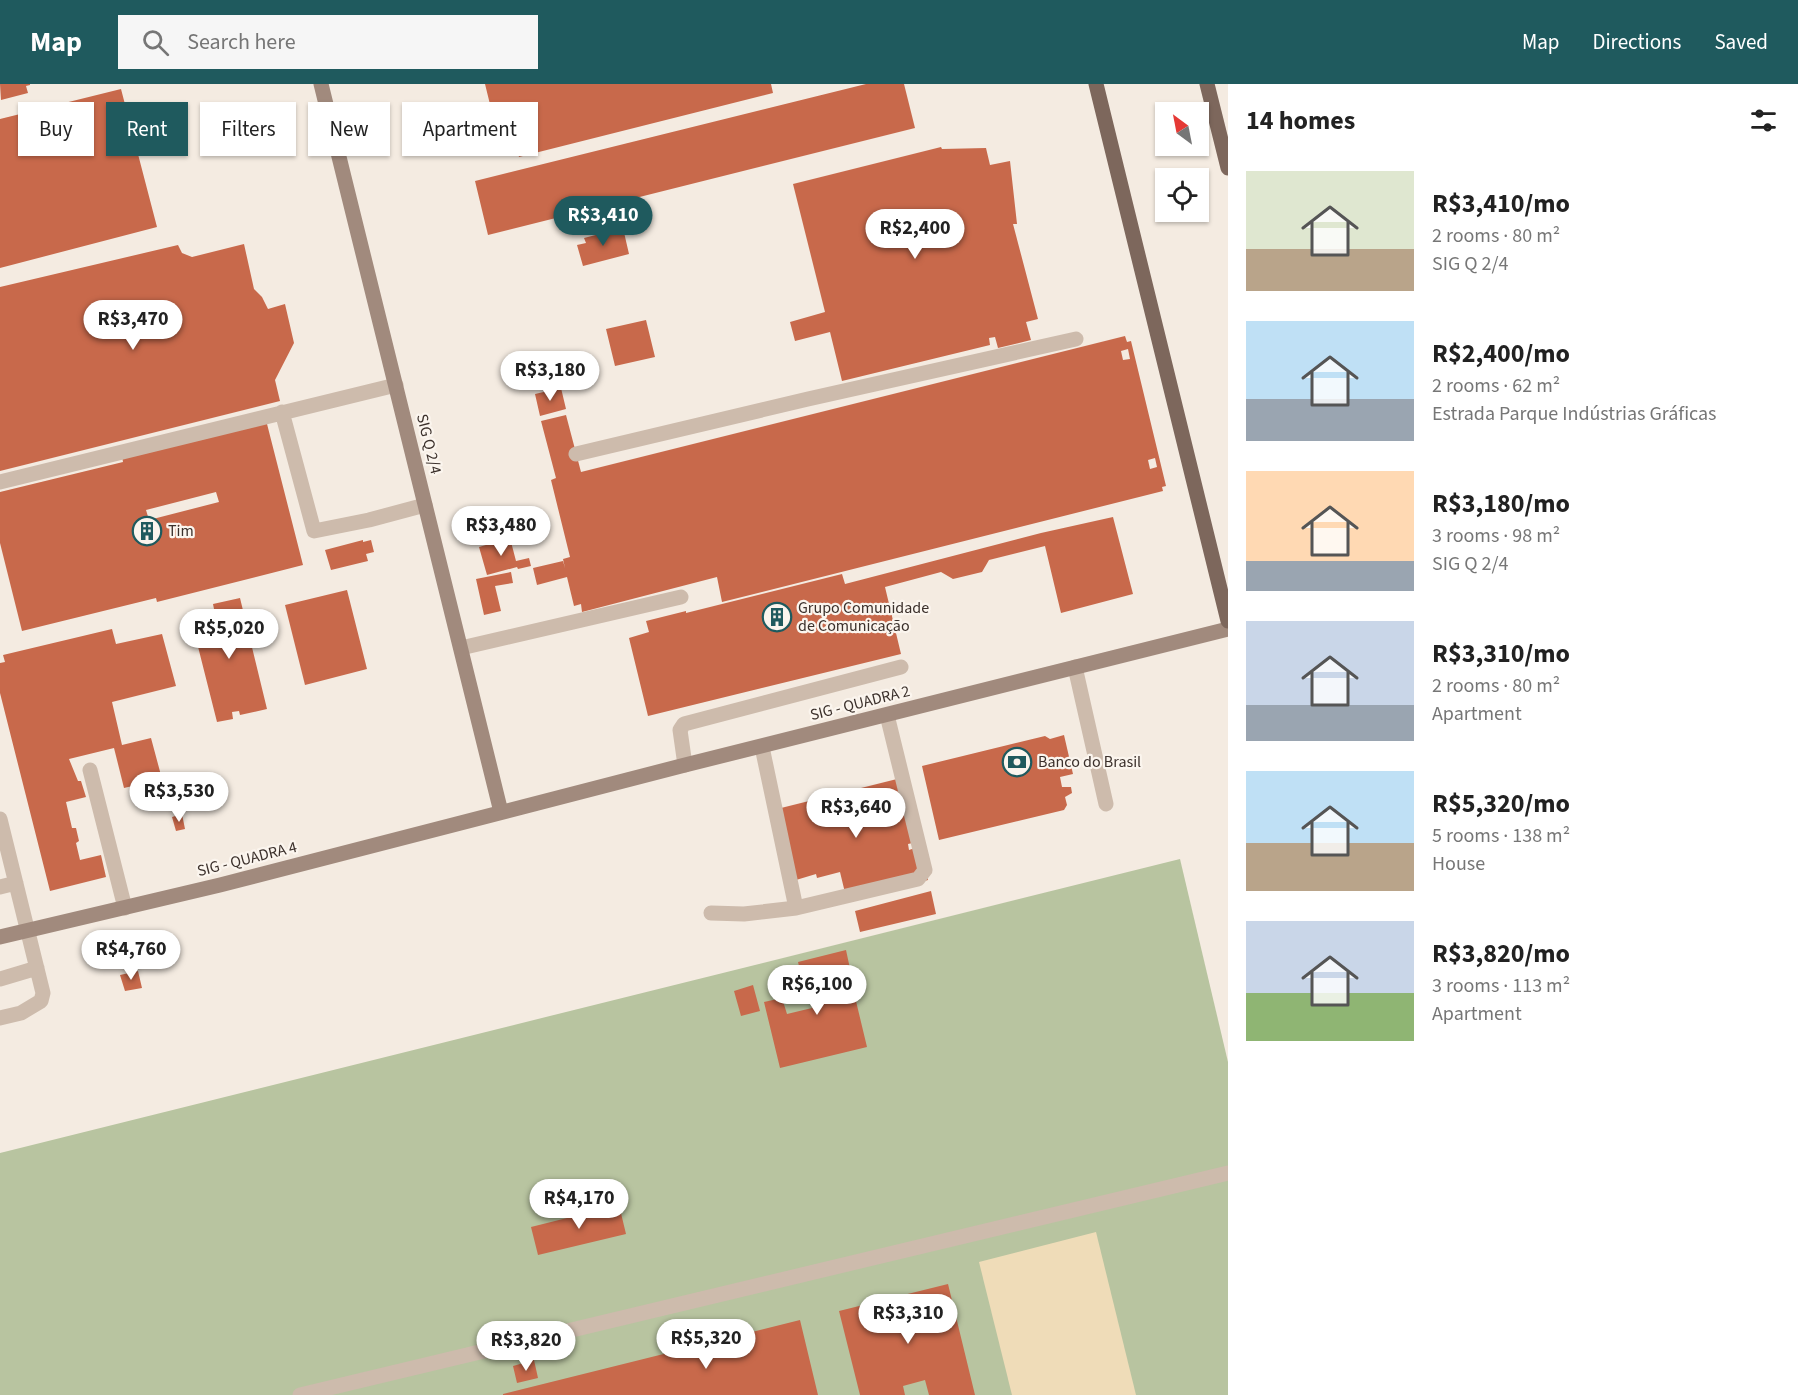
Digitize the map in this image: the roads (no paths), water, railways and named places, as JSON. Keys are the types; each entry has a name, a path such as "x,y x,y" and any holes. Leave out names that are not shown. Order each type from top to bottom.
{"main road":[{"path":"1096,84 1228,621"},
{"path":"1207,84 1228,168"}],"street":[{"name":"SIG Q 2/4","path":"321,84 501,812"},
{"name":"SIG - QUADRA 2","path":"501,812 1228,629"},
{"name":"SIG - QUADRA 4","path":"0,937 220,885 501,812"}],"lane":[{"path":"576,454 1076,339"},
{"path":"0,482 396,385"},
{"path":"282,412 314,531 369,520 425,505"},
{"path":"460,648 681,597"},
{"path":"685,765 680,740 680,730 684,724 901,667"},
{"path":"1075,668 1106,804"},
{"path":"711,913 744,914 796,909 918,879 925,870 887,716"},
{"path":"762,747 796,909"},
{"path":"90,770 125,908"},
{"path":"0,819 43,993 41,1001 21,1013 0,1018"},
{"path":"0,887 16,883"},
{"path":"0,979 37,968"},
{"path":"300,1395 1228,1173"}],"place":[{"name":"Tim","path":"147,531"},
{"name":"Grupo Comunidade de Comunicação","path":"777,617"},
{"name":"Banco do Brasil","path":"1017,762"}]}
